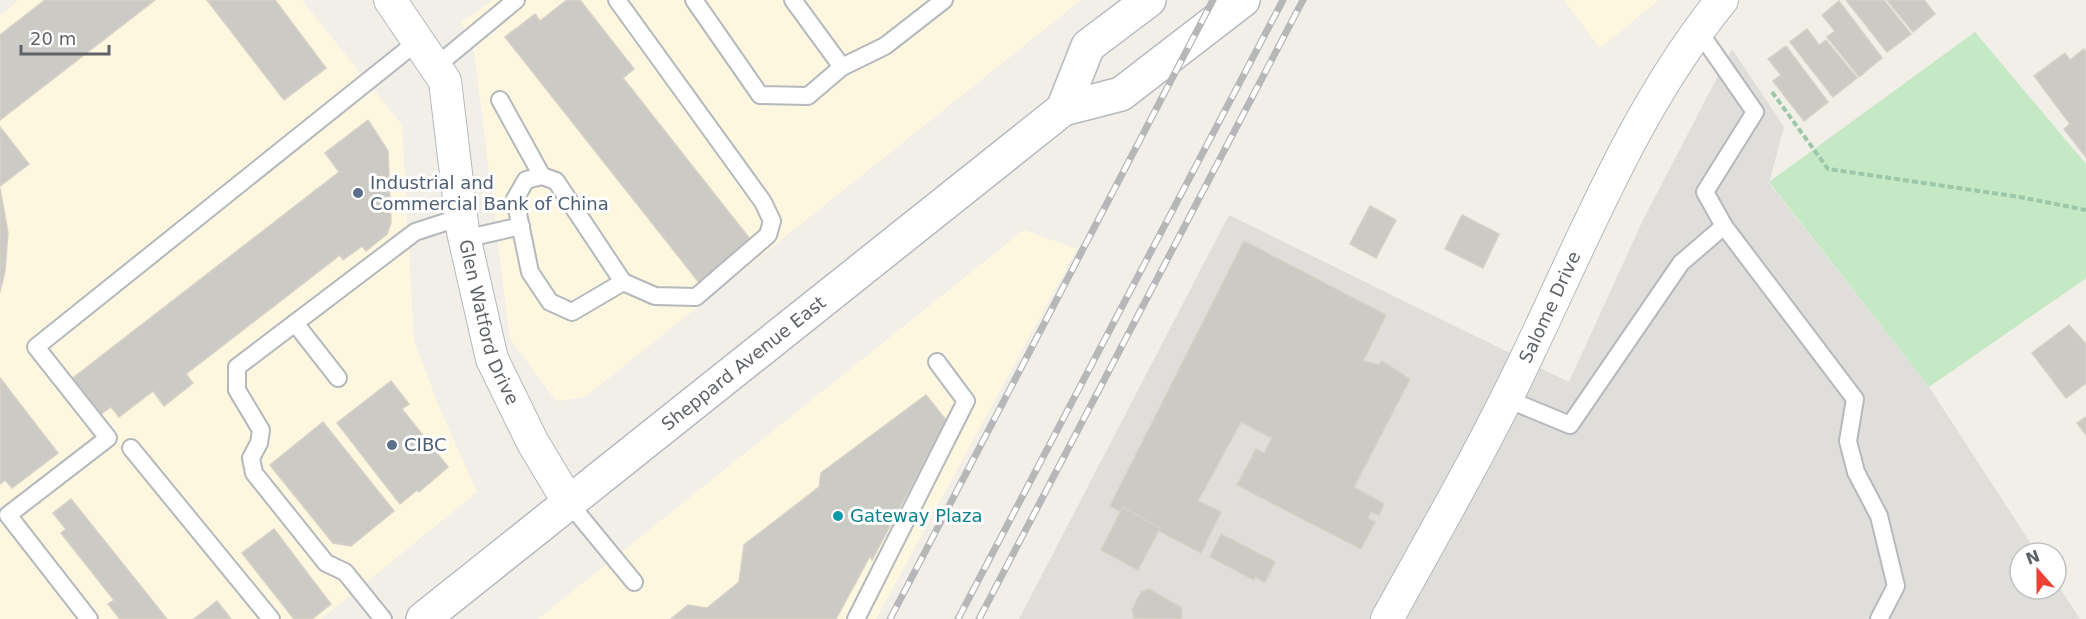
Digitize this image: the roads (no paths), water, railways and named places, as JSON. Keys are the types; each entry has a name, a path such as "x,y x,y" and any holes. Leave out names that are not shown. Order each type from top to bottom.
{"main road":[{"name":"Sheppard Avenue East","path":"1063,109 1088,46 1149,0"},
{"name":"Sheppard Avenue East","path":"423,619 1063,109 1121,94 1243,0"}],"street":[{"name":"Glen Watford Drive","path":"390,0 444,81 463,228 492,359 532,441 569,503"},
{"name":"Salome Drive","path":"1387,619 1507,399 1625,154 1677,61 1722,0"}],"lane":[{"path":"435,67 516,0"},
{"path":"617,0 763,202 772,221 768,235 696,297 656,296 623,282 556,181 542,176 526,180 515,199 530,272 550,302 572,312 623,282"},
{"path":"694,0 760,95 808,96 842,67 885,46 944,0"},
{"path":"793,0 842,67"},
{"path":"1698,30 1755,112 1705,192 1724,226 1855,399 1848,441 1856,472 1879,516 1896,586 1879,619"},
{"path":"89,619 2,514 108,438 36,347 418,41"},
{"path":"500,99 542,176"},
{"path":"383,619 345,572 326,563 254,473 251,458 259,443 261,430 237,390 237,367 415,232 521,226"},
{"path":"1507,399 1570,425 1681,263 1724,226"},
{"path":"295,323 338,378"},
{"path":"856,619 966,400 937,362"},
{"path":"131,448 271,619"},
{"path":"569,503 634,582"}],"railway":[{"path":"890,619 1213,0"},
{"path":"958,619 1283,0"},
{"path":"979,619 1303,0"}],"place":[{"name":"Industrial and Commercial Bank of China","path":"358,193"},
{"name":"CIBC","path":"392,445"},
{"name":"Gateway Plaza","path":"838,516"}]}
